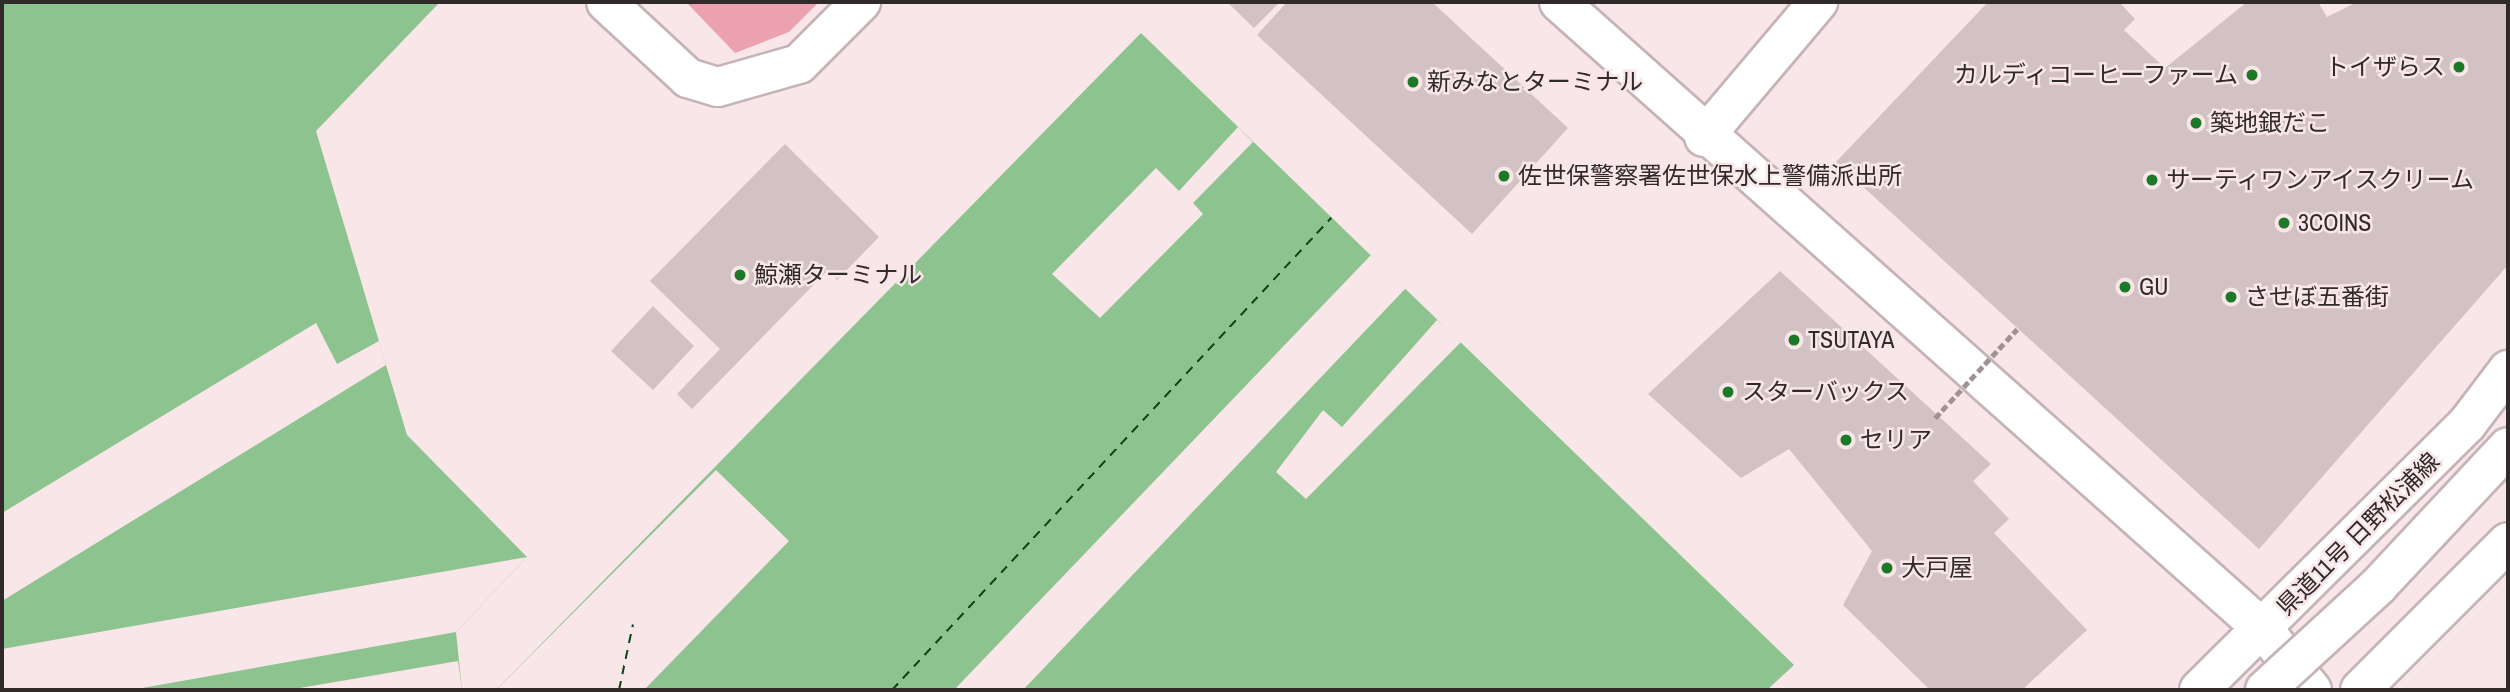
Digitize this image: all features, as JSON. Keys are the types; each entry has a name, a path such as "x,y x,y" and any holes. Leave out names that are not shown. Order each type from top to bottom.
{"main road":[{"path":"606,2 688,78 718,87 799,64 861,2"},
{"path":"1559,2 1703,137 2263,629 2312,690"},
{"path":"1703,137 1818,2"},
{"name":"県道11号 日野松浦線","path":"2199,690 2467,424 2508,370"},
{"path":"2265,690 2378,586 2508,447"},
{"path":"2360,690 2508,542"}],"path":[{"path":"1936,418 2017,329"}],"shaded area":[{"path":"2,2 440,2 316,131 407,435 527,557 456,632 462,690 2,690"},
{"path":"686,2 819,2 789,32 735,53"},
{"path":"1141,33 1794,665 1767,690 496,690"}],"pier":[{"path":"1238,127 1253,142 1193,203 1203,214 1100,318 1052,274 1156,168 1179,191"},
{"path":"1371,255 1406,288 1023,690 954,690"},
{"path":"1437,320 1462,341 1306,499 1276,472 1323,410 1342,427"},
{"path":"316,323 337,364 379,341 386,365 2,601 2,513"},
{"path":"716,470 789,541 644,690 496,690"},
{"path":"527,557 456,632 131,690 2,690 2,649"},
{"path":"458,661 462,690 288,690"}],"building":[{"path":"1227,2 1280,2 1254,28"},
{"name":"新みなとターミナル","path":"1287,2 1432,2 1568,128 1472,234 1257,35"},
{"name":"させぼ五番街","path":"1988,2 2119,2 2135,19 2124,30 2165,68 2247,2 2318,2 2327,17 2357,2 2508,2 2508,265 2259,549 1836,162"},
{"name":"鯨瀬ターミナル","path":"785,144 879,237 837,280 828,270 692,409 677,394 720,349 650,281"},
{"path":"1780,271 1991,464 1973,481 2009,519 1994,533 2087,630 2022,690 1930,690 1843,605 1872,551 1789,449 1741,478 1648,394"},
{"path":"653,306 694,346 653,390 611,351"}],"ferry route":[{"path":"892,690 1331,218"},
{"path":"619,690 633,624"}],"place":[{"name":"トイザらス","path":"2459,67"},
{"name":"カルディコーヒーファーム","path":"2252,75"},
{"name":"新みなとターミナル","path":"1413,82"},
{"name":"築地銀だこ","path":"2196,123"},
{"name":"佐世保警察署佐世保水上警備派出所","path":"1504,176"},
{"name":"サーティワンアイスクリーム","path":"2152,180"},
{"name":"3COINS","path":"2284,223"},
{"name":"鯨瀬ターミナル","path":"740,275"},
{"name":"GU","path":"2125,287"},
{"name":"させぼ五番街","path":"2231,297"},
{"name":"TSUTAYA","path":"1794,340"},
{"name":"スターバックス","path":"1728,392"},
{"name":"セリア","path":"1846,440"},
{"name":"大戸屋","path":"1887,568"}]}
